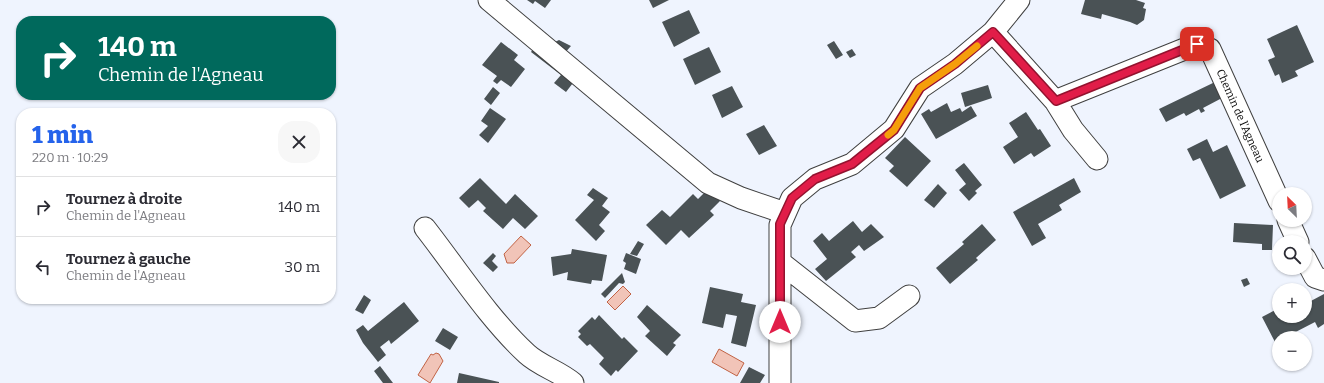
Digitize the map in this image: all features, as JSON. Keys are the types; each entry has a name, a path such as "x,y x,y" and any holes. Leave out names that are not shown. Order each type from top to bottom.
{"street":[{"path":"489,0 708,183 741,198 785,213"},
{"path":"780,383 780,224 792,198 815,179 852,164 894,130 920,88 955,64 993,32 1018,0"},
{"path":"993,32 1056,101 1073,130 1097,159"},
{"name":"Chemin de l'Agneau","path":"1056,101 1197,44 1204,45 1210,49 1273,187"},
{"path":"425,228 503,330 528,355 563,375 573,383"},
{"path":"780,262 855,321 879,318 909,296"},
{"path":"1312,273 1314,277 1324,280"}],"shaded area":[{"path":"521,236 531,245 514,263 507,263 504,254"},
{"path":"623,286 631,294 615,310 607,302"},
{"path":"719,349 744,363 737,376 712,362"},
{"path":"436,353 439,354 443,361 430,383 418,375 431,354 433,355"}],"building":[{"path":"527,0 551,0 545,8 535,1 533,4"},
{"path":"649,0 669,0 653,8"},
{"path":"1085,0 1136,0 1145,3 1143,8 1146,9 1144,20 1137,25 1102,14 1101,19 1081,14"},
{"path":"689,10 700,33 674,47 662,22"},
{"path":"1297,25 1314,62 1295,71 1298,76 1282,83 1279,74 1275,76 1268,60 1275,57 1267,39"},
{"path":"559,40 571,46 563,55 555,42"},
{"path":"834,41 843,55 836,59 827,45"},
{"path":"501,42 518,55 514,60 525,69 511,87 501,80 497,84 493,81 497,76 482,65"},
{"path":"535,46 576,79 566,92 554,83 561,75 531,52"},
{"path":"709,47 721,72 695,85 683,59"},
{"path":"852,49 856,55 850,58 846,52"},
{"path":"1215,82 1222,98 1203,108 1205,111 1201,113 1199,109 1186,116 1184,113 1166,122 1159,109"},
{"path":"988,85 992,98 965,107 961,93"},
{"path":"732,86 743,107 722,118 712,95"},
{"path":"493,87 500,93 491,105 484,99"},
{"path":"947,103 951,112 960,108 962,112 971,106 977,116 936,139 921,114 929,109 931,112"},
{"path":"490,108 506,119 488,143 479,135 488,126 481,121"},
{"path":"1026,112 1038,130 1040,129 1051,146 1034,157 1031,153 1014,164 1003,147 1018,137 1009,123"},
{"path":"764,125 777,146 759,155 746,134"},
{"path":"905,137 931,161 907,187 889,171 894,166 885,158"},
{"path":"1207,139 1213,152 1227,145 1246,186 1220,199 1200,158 1193,161 1187,149"},
{"path":"964,163 982,185 975,191 977,193 969,201 959,190 966,184 955,170"},
{"path":"480,178 506,204 515,194 538,216 525,229 513,218 503,229 483,211 486,208 478,200 469,208 459,198"},
{"path":"1074,178 1081,192 1059,205 1062,210 1038,224 1046,238 1032,246 1013,212"},
{"path":"938,184 947,193 934,208 924,200"},
{"path":"593,188 608,198 602,206 610,212 599,225 605,231 596,241 575,220 594,200 587,195"},
{"path":"708,189 720,201 710,211 714,215 689,238 681,230 666,245 646,225 662,210 670,217 693,194 698,199"},
{"path":"853,221 862,232 871,224 884,237 864,251 859,245 851,252 856,257 826,281 815,269 827,259 813,241 822,233 829,241"},
{"path":"1234,223 1272,225 1273,227 1272,250 1262,250 1262,244 1233,242"},
{"path":"982,224 996,240 976,258 978,260 950,284 936,268 964,244 962,242"},
{"path":"638,241 644,244 637,256 630,254"},
{"path":"572,249 607,255 602,281 592,280 591,284 567,280 568,272 553,276 551,257 571,254"},
{"path":"493,253 496,256 492,261 498,267 493,272 483,263"},
{"path":"626,253 641,259 636,274 624,269 626,263 623,261"},
{"path":"622,273 625,282 623,284 619,283 605,298 601,294"},
{"path":"1247,278 1250,284 1244,287 1241,280"},
{"path":"710,287 743,294 741,302 756,305 746,347 731,343 737,316 726,314 723,328 702,323"},
{"path":"1324,294 1324,324 1318,328 1315,322 1298,331 1272,331 1272,336 1262,317 1272,312 1272,323 1312,323 1312,300"},
{"path":"364,295 371,300 363,314 355,310"},
{"path":"404,302 419,321 391,344 389,340 380,347 386,355 378,362 363,343 356,330 363,325 368,331"},
{"path":"647,305 681,335 673,343 676,345 667,356 645,336 650,331 637,317"},
{"path":"599,315 622,339 624,337 638,351 618,372 616,370 611,376 599,364 604,358 590,344 587,346 578,337 581,334 578,331 592,317 595,320"},
{"path":"443,328 458,337 450,350 435,341"},
{"path":"380,366 393,383 383,383 374,371"},
{"path":"749,367 765,375 760,383 740,383"},
{"path":"459,373 499,382 499,383 457,383"}],"slow traffic":[{"path":"888,135 894,130 920,88 955,64 977,46"}],"route":[{"path":"780,322 780,224 792,198 815,179 852,164 894,130 920,88 955,64 993,32 1056,101 1197,44"}]}
